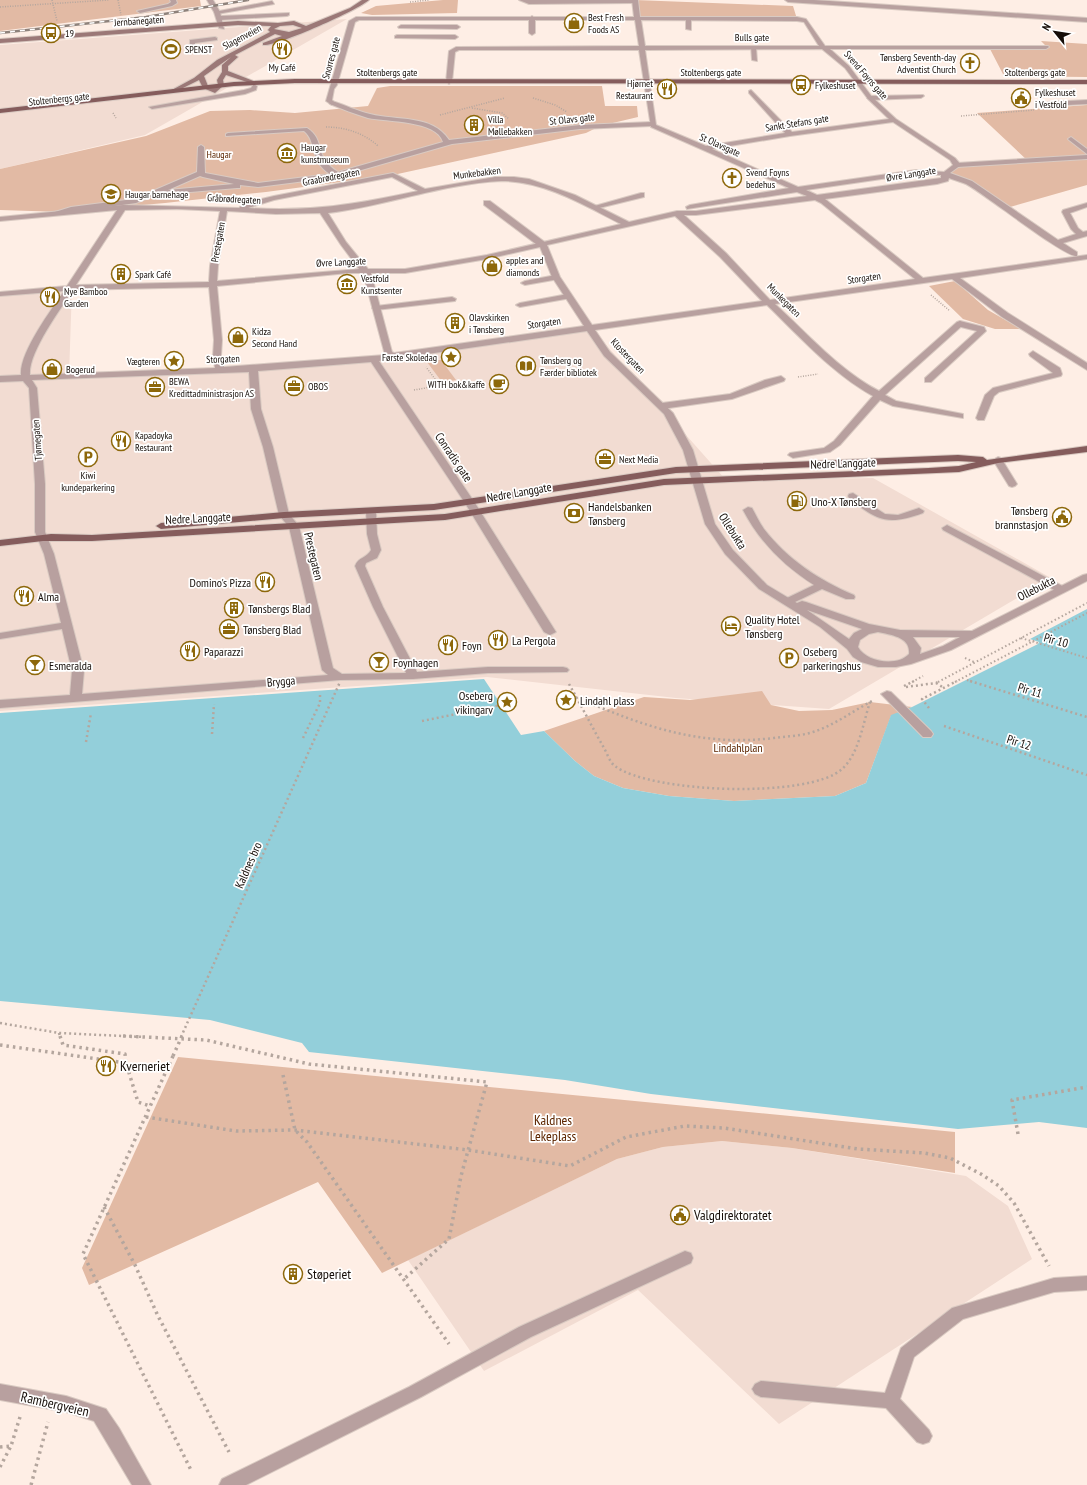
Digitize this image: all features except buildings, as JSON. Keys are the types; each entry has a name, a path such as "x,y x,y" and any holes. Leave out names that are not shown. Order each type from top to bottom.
{"main road":[{"name":"Slagenveien","path":"220,86 220,80 225,72 225,66 235,57 342,14 366,0"},
{"name":"Slagenveien","path":"294,24 342,14"},
{"name":"Jernbanegaten","path":"0,41 251,22 278,25"},
{"name":"Jernbanegaten","path":"0,45 221,24 272,31"},
{"name":"Slagenveien","path":"173,91 202,75 218,61 272,31 274,26 300,24 306,28"},
{"name":"Slagenveien","path":"272,31 292,34"},
{"path":"225,72 254,84"},
{"path":"202,75 205,87 215,90 220,86"},
{"name":"Stoltenbergs gate","path":"0,111 205,87 254,84 335,82 1087,82"},
{"name":"Stoltenbergs gate","path":"0,116 254,84"},
{"name":"Nedre Langgate","path":"0,543 91,531 284,515 430,518 475,512 632,485 698,480 892,474 959,469 998,460 1087,449"},
{"name":"Nedre Langgate","path":"44,538 92,538 294,526 470,503 643,474 694,470 958,458 998,460"}],"street":[{"path":"140,11 170,5 174,3 173,0"},
{"path":"522,0 529,2 635,0 636,18 647,82 652,124"},
{"path":"790,0 1087,20"},
{"path":"217,46 215,39 221,24 214,6 272,4"},
{"path":"221,24 287,14"},
{"name":"Snorres gate","path":"408,119 370,116 329,101 352,21 355,18 459,18"},
{"path":"449,82 452,51 458,48 454,44 459,18 636,18"},
{"path":"532,18 532,33"},
{"name":"Svend Foyns gate","path":"636,18 802,19 806,21 822,46 847,67 870,98 894,120 953,159 957,166"},
{"path":"688,18 689,29"},
{"path":"401,27 457,27"},
{"path":"398,37 455,37"},
{"path":"193,48 192,41 215,39"},
{"name":"Bulls gate","path":"458,48 822,46 1046,47"},
{"path":"753,47 755,60"},
{"path":"152,107 245,92 254,89 254,84"},
{"path":"750,92 776,122 790,134"},
{"path":"870,98 921,96"},
{"path":"1048,104 1087,102"},
{"path":"408,119 440,133 446,140 446,143"},
{"name":"Sankt Stefans gate","path":"703,149 790,134 894,120"},
{"name":"St Olavs gate","path":"258,185 337,175 446,143 580,127 652,124"},
{"name":"St Olavsgate","path":"652,124 668,134 816,198 838,212 922,281"},
{"path":"228,135 305,129 312,134 318,160 323,166 337,175"},
{"path":"1071,139 1087,152"},
{"path":"201,147 201,173"},
{"path":"945,174 957,166 1087,157"},
{"name":"Øvre Langgate","path":"0,294 70,288 213,284 348,271 405,271 454,264 543,245 677,213 696,213 937,182 945,179 945,174 934,172 916,172 795,189 707,203 685,208 677,213"},
{"path":"201,173 207,176 235,182 258,185"},
{"path":"59,212 71,209 129,202 160,192 201,173"},
{"path":"945,174 969,183 1074,254"},
{"name":"Graabrødregaten","path":"242,210 247,205 274,198 393,175 419,188 423,192"},
{"name":"Munkebakken","path":"323,211 368,205 423,192 492,180 513,179 544,186 595,207 628,224"},
{"path":"160,192 258,185"},
{"path":"595,207 641,195"},
{"path":"487,203 543,245"},
{"path":"1084,233 1075,229 1066,212 1087,204"},
{"name":"Gråbrødregaten","path":"0,219 59,212 124,207 323,211"},
{"name":"Tjømegaten","path":"76,698 78,671 49,554 44,538 40,532 40,484 33,388 26,378 28,359 42,330 124,207"},
{"name":"Prestegaten","path":"220,370 217,356 218,340 213,284 214,266 218,251 224,209"},
{"path":"323,211 328,222 357,260 361,269 366,272 388,352 391,356"},
{"name":"Munkegaten","path":"677,213 723,255 769,303 860,385 879,397 893,402 922,410 960,416"},
{"path":"1056,243 1084,233"},
{"name":"Klostergaten","path":"543,245 556,277 607,354 668,413 683,437 698,480"},
{"name":"Storgaten","path":"0,379 220,370 373,359 1087,257"},
{"path":"953,276 1005,316 1087,367"},
{"path":"525,284 556,277"},
{"path":"520,305 568,296"},
{"path":"376,308 452,299"},
{"path":"793,456 827,450 837,443 872,402 960,324 981,329 982,331 928,380"},
{"path":"981,418 990,395 996,390 1058,374 1057,370 1033,354"},
{"name":"Conradis gate","path":"373,359 470,503 550,632"},
{"name":"Prestegaten","path":"253,368 256,410 268,447 284,515 294,526 328,670 340,679"},
{"path":"662,406 732,396 768,382 781,379"},
{"path":"998,460 1012,484"},
{"name":"Ollebukta","path":"698,480 710,524 729,552 763,587 824,625 852,647 858,655 872,663 885,665 903,663 947,648 1087,577"},
{"path":"852,496 874,513 884,518 900,518 919,511"},
{"path":"748,510 763,536 822,585 850,598"},
{"path":"371,516 376,550 374,556 362,561 360,566 378,608 413,676"},
{"path":"947,528 1062,590"},
{"path":"791,600 822,585"},
{"name":"Ollebukta","path":"763,587 791,600 835,617 878,629 899,633 975,634"},
{"path":"0,636 67,625"},
{"name":"Ollebukta","path":"852,647 852,641 857,635 878,629"},
{"name":"Ollebukta","path":"899,633 911,640 916,648 912,657 903,663"},
{"name":"Brygga","path":"0,704 340,679 413,676 488,670 563,670"},
{"path":"886,694 926,734"},
{"path":"228,1485 416,1392 525,1332 685,1258"},
{"path":"891,1401 907,1353 958,1313 1054,1285 1087,1283"},
{"path":"761,1389 891,1401 923,1436"},
{"name":"Rambergveien","path":"0,1392 53,1402 100,1415 113,1434 142,1485"}],"path":[{"path":"52,0 57,22"},
{"path":"0,8 109,0"},
{"path":"118,0 121,15"},
{"path":"408,2 429,0"},
{"path":"408,119 465,109 509,97"},
{"path":"527,97 555,105 573,117 580,127"},
{"path":"961,116 1039,110"},
{"path":"305,129 330,127 342,128 363,136 377,145 381,152 379,157 371,164"},
{"path":"922,281 922,288 958,317 960,324"},
{"path":"412,353 420,360 438,383 418,389"},
{"path":"781,379 843,371"},
{"path":"903,687 936,683 1087,603"},
{"path":"931,711 922,700 1087,613"},
{"name":"Pir 10","path":"1021,638 1087,658"},
{"path":"965,658 974,662"},
{"path":"563,670 575,697 614,766 627,773 654,780 687,785 730,789 763,789 808,783 828,776 844,768 852,755 870,702 818,731 765,740 738,742 714,741 676,735 642,725 575,697"},
{"name":"Kaldnes bro","path":"192,1472 83,1254 146,1117 340,679"},
{"name":"Pir 11","path":"967,680 1087,717"},
{"path":"936,683 944,688"},
{"path":"303,738 320,703 319,691"},
{"path":"212,734 214,703"},
{"path":"422,721 501,705"},
{"path":"86,742 92,706"},
{"name":"Pir 12","path":"940,722 945,727 1087,775"},
{"path":"0,1023 59,1033 206,1040 309,1064 487,1082 468,1150 449,1239 404,1279"},
{"path":"59,1033 64,1045 125,1054 126,1063 138,1102 150,1106"},
{"path":"0,1045 126,1063"},
{"path":"283,1075 295,1130 307,1142 449,1344"},
{"path":"1018,1134 1012,1100 1087,1087"},
{"path":"146,1117 236,1131 295,1130 468,1150 570,1166 626,1137 685,1126 724,1128 858,1149 924,1153 950,1158 981,1174 999,1186 1014,1203 1034,1242 1048,1263 1054,1285"},
{"path":"104,1207 158,1316 229,1452"},
{"path":"0,1467 11,1446 26,1397"},
{"path":"30,1485 53,1402"},
{"path":"0,1446 11,1446"}],"shaded area":[{"path":"347,19 145,135 0,169 0,45"},
{"path":"72,287 69,376 373,360 591,328 726,480 873,478 1051,578 829,709 676,698 487,677 0,711 0,292"},
{"path":"722,1141 792,1148 966,1176 1008,1206 1032,1259 779,1424 638,1290 484,1371 408,1260 617,1159 663,1147"}],"green space":[{"path":"0,0 200,0 201,6 0,31"},
{"path":"458,0 457,13 372,15 361,13 376,6"},
{"path":"635,0 793,6 797,19 638,18"},
{"path":"1041,41 1087,44 1087,77 1004,76 990,49 1047,47"},
{"name":"Haugar","path":"390,86 602,86 605,106 637,106 638,117 600,126 586,133 393,175 266,192 165,203 63,212 0,210 0,169 146,136 210,111 250,110 295,113 368,106 377,88"},
{"path":"1087,105 1087,185 1010,207 947,173 959,166 1028,161 977,113"},
{"path":"955,281 988,310 1021,329 995,329 963,319 929,286"},
{"path":"441,360 456,380 442,382 427,362"},
{"name":"Lindahlplan","path":"762,691 771,705 799,711 832,710 870,702 912,707 891,716 866,783 835,796 734,801 669,796 623,788 594,776 575,761 544,731 644,697 690,700"},
{"name":"Kaldnes Lekeplass","path":"178,1057 955,1132 955,1173 792,1148 722,1141 663,1147 617,1159 382,1273 318,1182 89,1285 82,1268"}],"water":[{"path":"1087,609 1087,1128 1039,1122 958,1129 651,1094 565,1080 309,1052 302,1043 210,1020 0,1001 0,713 484,679 521,735 544,731 575,761 594,776 623,788 669,796 734,801 835,796 866,783 891,715 912,707 1038,644 1039,642 1030,639"}],"railway":[{"path":"0,33 146,17 248,0"}],"place":[{"name":"Best Fresh Foods AS","path":"574,23"},
{"name":"19","path":"51,33"},
{"name":"SPENST","path":"171,49"},
{"name":"My Café","path":"282,49"},
{"name":"Tønsberg Seventh-day Adventist Church","path":"970,63"},
{"name":"Fylkeshuset","path":"801,85"},
{"name":"Hjørnet Restaurant","path":"667,89"},
{"name":"Fylkeshuset i Vestfold","path":"1021,98"},
{"name":"Villa Møllebakken","path":"474,125"},
{"name":"Haugar kunstmuseum","path":"287,153"},
{"name":"Svend Foyns bedehus","path":"732,178"},
{"name":"Haugar barnehage","path":"111,194"},
{"name":"apples and diamonds","path":"492,266"},
{"name":"Spark Café","path":"121,274"},
{"name":"Vestfold Kunstsenter","path":"347,284"},
{"name":"Nye Bamboo Garden","path":"50,297"},
{"name":"Olavskirken i Tønsberg","path":"455,323"},
{"name":"Kidza Second Hand","path":"238,337"},
{"name":"Første Skoledag","path":"451,357"},
{"name":"Vægteren","path":"174,361"},
{"name":"Tønsberg og Færder bibliotek","path":"526,366"},
{"name":"Bogerud","path":"52,369"},
{"name":"WITH bok&kaffe","path":"499,384"},
{"name":"OBOS","path":"294,386"},
{"name":"BEWA Kredittadministrasjon AS","path":"155,387"},
{"name":"Kapadoyka Restaurant","path":"121,441"},
{"name":"Kiwi kundeparkering","path":"88,457"},
{"name":"Next Media","path":"605,459"},
{"name":"Uno-X Tønsberg","path":"797,501"},
{"name":"Handelsbanken Tønsberg","path":"574,513"},
{"name":"Tønsberg brannstasjon","path":"1062,517"},
{"name":"Domino's Pizza","path":"265,582"},
{"name":"Alma","path":"24,596"},
{"name":"Tønsbergs Blad","path":"234,608"},
{"name":"Quality Hotel Tønsberg","path":"731,626"},
{"name":"Tønsberg Blad","path":"229,629"},
{"name":"La Pergola","path":"498,640"},
{"name":"Foyn","path":"448,645"},
{"name":"Paparazzi","path":"190,651"},
{"name":"Oseberg parkeringshus","path":"789,658"},
{"name":"Foynhagen","path":"379,662"},
{"name":"Esmeralda","path":"35,665"},
{"name":"Lindahl plass","path":"566,700"},
{"name":"Oseberg vikingarv","path":"507,702"},
{"name":"Kverneriet","path":"106,1066"},
{"name":"Valgdirektoratet","path":"680,1215"},
{"name":"Støperiet","path":"293,1274"}]}
